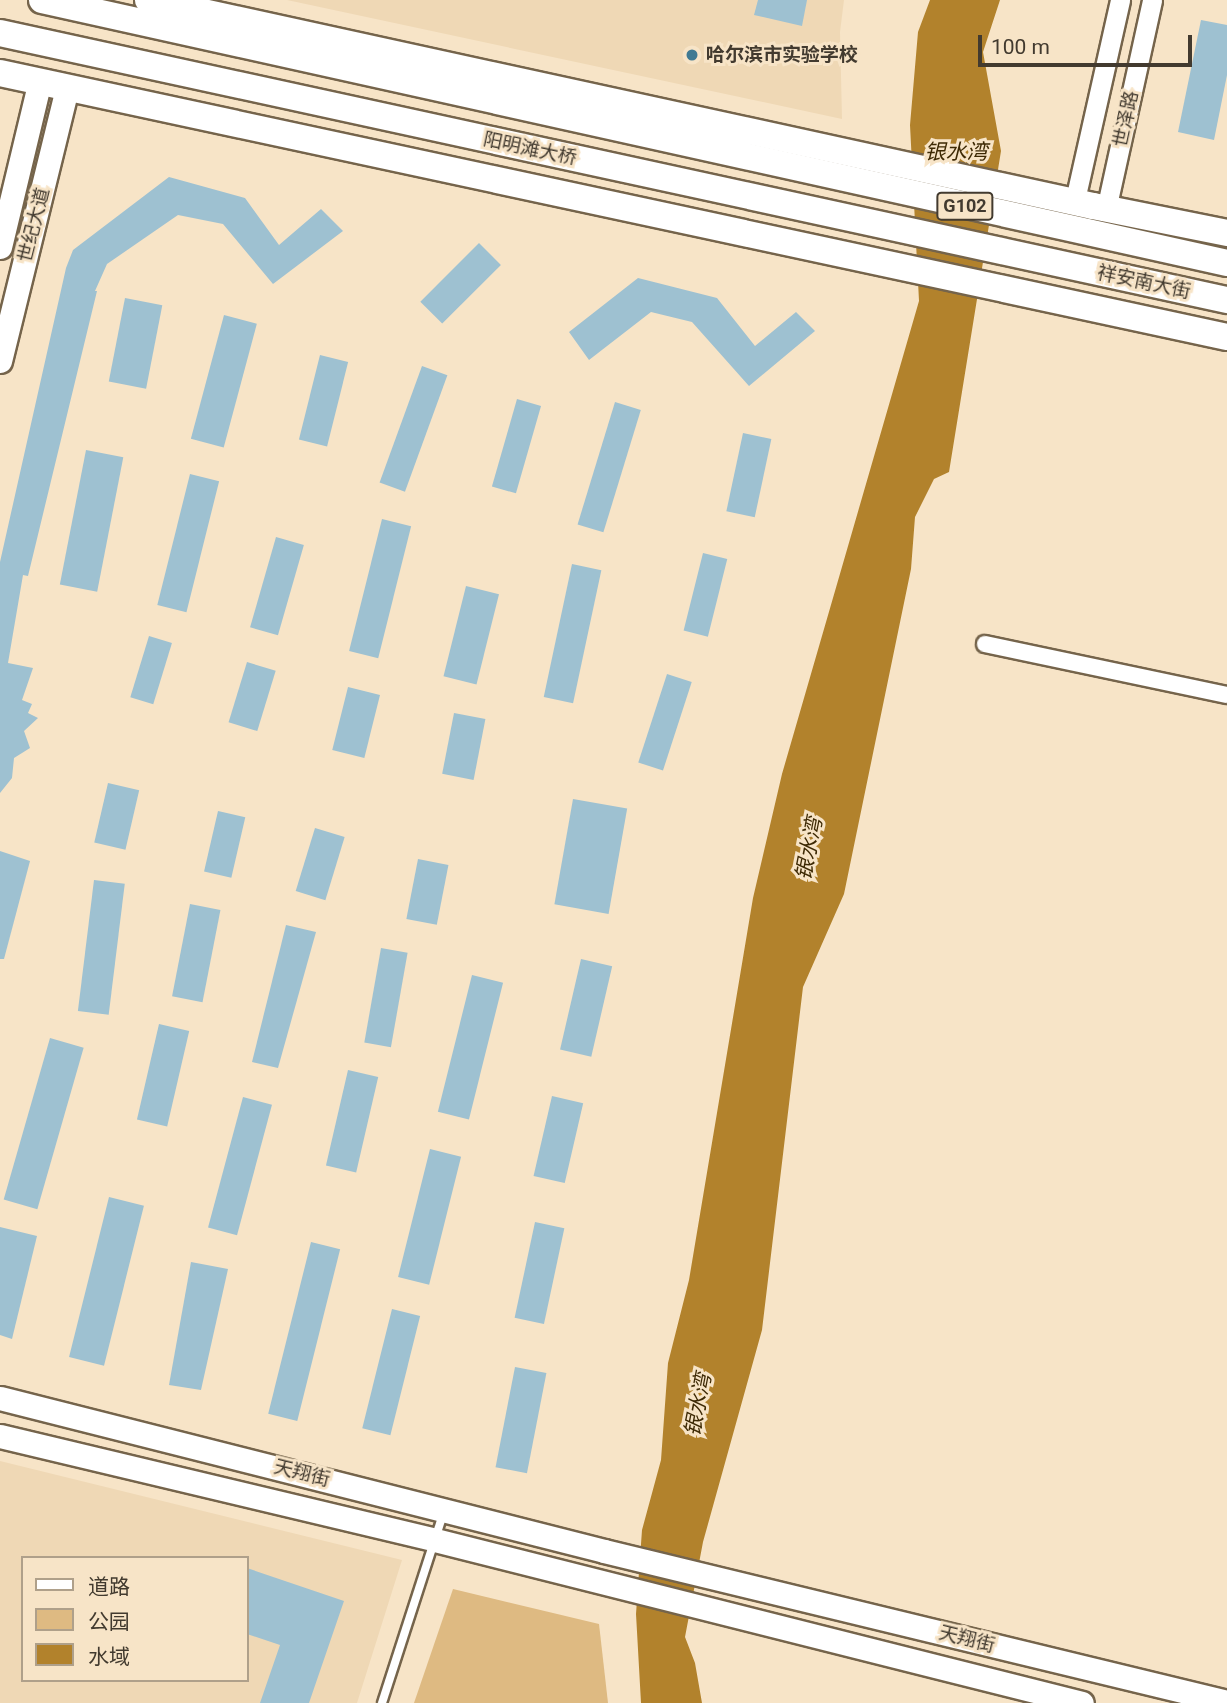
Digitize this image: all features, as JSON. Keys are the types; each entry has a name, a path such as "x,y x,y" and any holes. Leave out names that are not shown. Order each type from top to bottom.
{"highway":[{"name":"阳明滩大桥","path":"41,0 1070,229"},
{"path":"148,0 1015,182 1227,233"},
{"path":"191,0 872,152"},
{"name":"阳明滩大桥","path":"0,33 1061,264"},
{"path":"0,73 1227,337"},
{"path":"1015,182 1109,196 1227,223"},
{"name":"祥安南大街","path":"1070,229 1227,263"},
{"name":"祥安南大街","path":"1061,264 1227,300"}],"main road":[{"name":"世纪大道","path":"0,247 40,82"},
{"name":"世纪大道","path":"0,361 67,88"},
{"name":"天翔街","path":"0,1398 445,1508 604,1551 1227,1702"},
{"name":"天翔街","path":"0,1436 435,1540 699,1609 1082,1703"}],"street":[{"name":"世泽路","path":"1077,191 1120,0"},
{"name":"世泽路","path":"1109,196 1152,0"},
{"path":"985,643 1227,695"}],"lane":[{"path":"382,1703 445,1508"}],"shaded area":[{"name":"哈尔滨市实验学校","path":"287,0 844,0 840,32 842,119"},
{"path":"0,1461 402,1560 357,1703 0,1703"}],"green space":[{"path":"453,1589 599,1624 608,1703 414,1703"}],"water":[{"name":"银水湾","path":"930,0 1000,0 983,52 1001,151 949,472 934,479 915,517 911,569 844,894 803,987 762,1330 703,1542 685,1637 695,1663 702,1703 641,1703 636,1614 642,1530 661,1460 668,1363 689,1280 753,898 782,774 919,301 910,125 918,32"}],"building":[{"path":"758,0 807,0 802,26 754,15"},
{"path":"1201,20 1227,25 1227,75 1214,140 1178,132"},
{"path":"169,177 245,198 279,245 321,209 343,231 273,284 223,224 178,215 107,264 95,291 28,576 23,575 8,663 33,668 22,700 32,704 28,713 38,718 24,731 30,748 14,758 12,778 0,793 0,562 66,268 73,250"},
{"path":"479,243 501,265 442,324 420,302"},
{"path":"638,278 717,298 755,346 796,312 815,331 749,386 692,322 651,312 589,360 569,332"},
{"path":"125,298 162,305 146,389 109,381"},
{"path":"224,315 257,324 224,447 191,439"},
{"path":"320,355 348,362 327,446 299,439"},
{"path":"422,366 447,375 405,492 380,483"},
{"path":"517,399 541,406 516,493 492,486"},
{"path":"615,402 641,410 603,532 578,524"},
{"path":"743,433 771,439 755,517 726,511"},
{"path":"86,450 123,457 97,592 60,584"},
{"path":"190,474 219,481 186,612 157,605"},
{"path":"382,519 411,526 378,658 349,651"},
{"path":"276,537 304,545 278,635 250,627"},
{"path":"703,553 727,559 708,637 684,631"},
{"path":"572,564 601,570 573,703 544,697"},
{"path":"466,586 499,594 476,684 444,676"},
{"path":"149,636 172,643 153,704 130,697"},
{"path":"247,662 276,671 257,731 229,722"},
{"path":"667,674 692,682 663,770 638,762"},
{"path":"348,687 380,695 364,758 332,750"},
{"path":"454,713 485,719 474,780 442,774"},
{"path":"108,783 139,790 125,850 94,842"},
{"path":"573,799 627,809 609,914 554,904"},
{"path":"218,811 245,817 231,878 204,871"},
{"path":"315,828 345,837 325,900 296,891"},
{"path":"0,851 30,861 4,959 0,959"},
{"path":"418,859 448,865 437,925 406,919"},
{"path":"94,880 125,884 109,1015 78,1011"},
{"path":"190,904 220,910 202,1002 172,996"},
{"path":"286,925 316,932 278,1068 252,1062"},
{"path":"381,948 408,953 391,1047 364,1043"},
{"path":"581,959 612,966 591,1057 560,1050"},
{"path":"472,975 503,983 469,1120 438,1112"},
{"path":"159,1024 189,1031 167,1126 137,1119"},
{"path":"50,1038 84,1048 37,1209 4,1199"},
{"path":"348,1070 378,1077 356,1172 326,1165"},
{"path":"552,1096 583,1103 565,1183 534,1176"},
{"path":"243,1097 272,1105 237,1235 208,1227"},
{"path":"430,1149 461,1157 429,1285 398,1277"},
{"path":"109,1197 144,1206 104,1366 69,1357"},
{"path":"535,1222 564,1228 544,1324 515,1318"},
{"path":"0,1227 37,1236 12,1339 0,1335"},
{"path":"311,1242 340,1249 297,1421 268,1414"},
{"path":"191,1262 228,1269 201,1390 169,1385"},
{"path":"392,1309 420,1316 390,1435 362,1428"},
{"path":"515,1367 546,1373 527,1473 496,1467"},
{"path":"248,1568 344,1601 309,1703 260,1703 280,1645 248,1634"}],"place":[{"name":"哈尔滨市实验学校","path":"692,55"}]}
